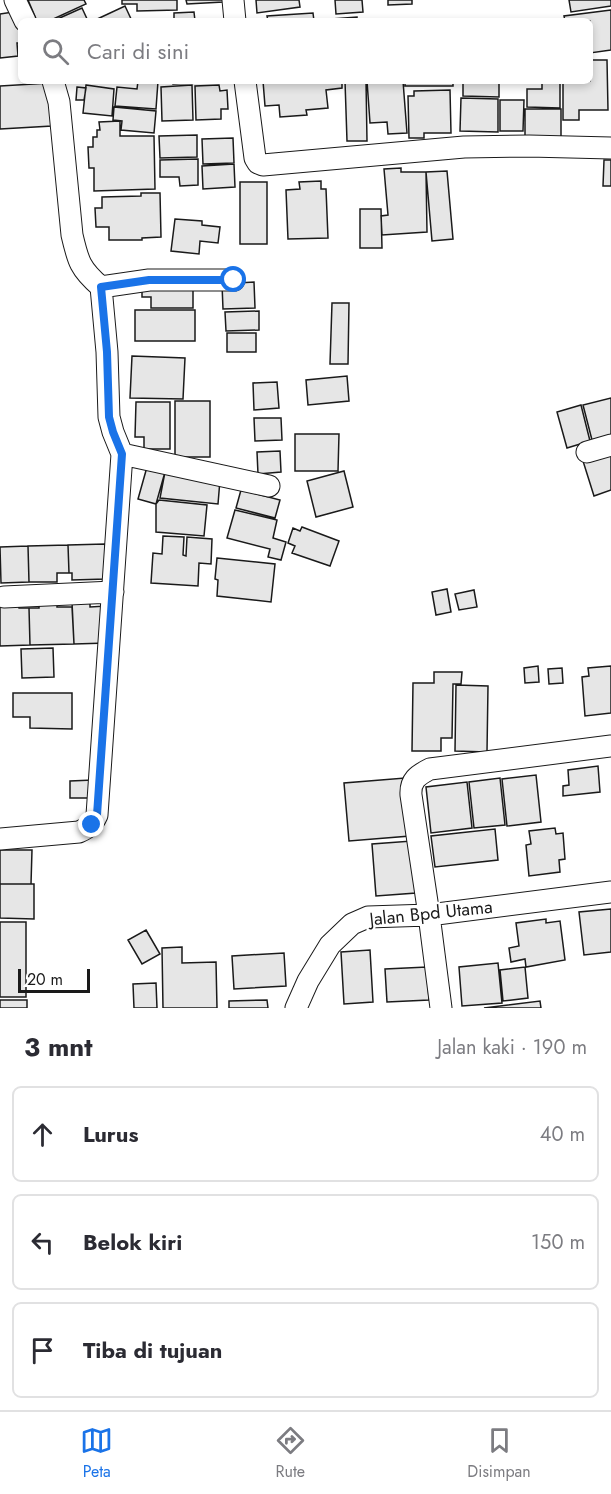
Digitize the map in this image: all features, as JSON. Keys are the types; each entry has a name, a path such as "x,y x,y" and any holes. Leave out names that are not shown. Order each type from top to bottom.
{"street":[{"path":"15,0 24,18"},
{"path":"233,0 235,18"},
{"path":"0,839 79,832 95,820 113,592 122,454 109,417 107,352 101,287 87,275 81,265 72,235 59,102 54,84"},
{"path":"245,84 255,156 258,163 264,165 464,147 611,148"},
{"path":"101,287 149,280 234,280"},
{"path":"587,452 611,445"},
{"path":"122,454 269,486"},
{"path":"3,597 113,592"},
{"path":"441,1008 411,795 413,780 430,769 611,746"},
{"name":"Jalan Bpd Utama","path":"296,1008 308,981 330,945 352,924 368,917 429,915 611,892"}],"building":[{"path":"28,0 84,0 86,4 56,18 36,18"},
{"path":"122,0 177,0 177,10 137,11 137,4 122,4"},
{"path":"186,0 223,0 223,2 187,4"},
{"path":"256,0 299,0 300,7 257,13"},
{"path":"335,0 362,0 363,12 336,14"},
{"path":"388,0 412,0 412,4 388,5"},
{"path":"569,0 611,0 611,6 571,12"},
{"path":"125,6 131,18 99,18"},
{"path":"82,8 87,18 60,18"},
{"path":"611,10 611,50 593,53 593,18 564,18 564,16"},
{"path":"13,12 18,18 18,56 0,58 0,14"},
{"path":"194,12 195,18 174,18 174,13"},
{"path":"313,13 314,18 267,18 267,16"},
{"path":"593,60 607,60 608,110 579,110 579,120 563,120 563,84 593,84"},
{"path":"50,84 52,126 0,129 0,86"},
{"path":"138,84 158,84 156,109 115,106 117,87 137,89"},
{"path":"263,84 342,84 342,88 326,90 328,108 306,110 307,115 280,117 279,105 265,106"},
{"path":"345,84 366,84 367,141 347,141"},
{"path":"367,84 403,84 407,133 388,134 387,122 370,123"},
{"path":"405,84 453,84 453,86 405,86"},
{"path":"463,84 499,84 499,97 463,96"},
{"path":"542,84 560,84 560,108 527,107 527,89 542,89"},
{"path":"86,85 114,89 112,116 83,113"},
{"path":"192,85 193,120 162,121 161,87"},
{"path":"219,85 220,91 227,90 228,109 221,109 221,119 196,120 195,86"},
{"path":"77,87 86,88 84,100 76,100"},
{"path":"450,90 451,133 424,133 424,138 409,138 408,96 414,96 414,91"},
{"path":"461,98 498,99 498,132 460,131"},
{"path":"500,100 524,100 523,131 500,131"},
{"path":"114,107 156,111 154,133 121,130 122,121 113,120"},
{"path":"525,109 561,109 561,140 525,140"},
{"path":"120,121 120,136 154,136 155,189 94,191 94,168 89,168 88,147 93,147 93,137 97,137 97,130 100,130 99,122"},
{"path":"197,135 197,157 160,158 159,136"},
{"path":"233,138 234,163 203,164 202,139"},
{"path":"198,159 198,185 180,186 179,177 160,177 160,160"},
{"path":"604,160 611,160 611,186 603,186"},
{"path":"234,164 235,187 203,189 202,166"},
{"path":"401,168 401,172 426,172 427,232 382,235 381,216 388,215 384,169"},
{"path":"447,171 453,239 432,241 426,172"},
{"path":"321,181 321,189 326,189 328,238 288,239 286,190 300,189 299,182"},
{"path":"240,182 267,182 267,244 240,244"},
{"path":"141,193 160,193 161,237 142,238 142,240 109,240 109,227 96,227 95,208 102,208 102,197 141,196"},
{"path":"360,209 381,209 382,248 360,248"},
{"path":"175,219 202,221 202,225 220,227 218,243 200,241 199,254 171,251"},
{"path":"254,282 255,308 223,309 222,284"},
{"path":"142,285 193,285 193,308 151,308 151,297 142,297"},
{"path":"332,303 349,303 348,364 330,364"},
{"path":"135,310 195,310 195,341 135,341"},
{"path":"259,311 259,330 226,331 225,312"},
{"path":"227,333 256,333 256,352 227,352"},
{"path":"132,356 185,358 183,399 130,398"},
{"path":"347,376 349,401 308,405 306,380"},
{"path":"277,382 279,408 254,410 253,383"},
{"path":"611,398 611,435 592,440 583,405"},
{"path":"175,401 210,401 210,457 175,457"},
{"path":"136,402 170,402 170,449 144,449 144,437 135,437"},
{"path":"581,405 590,441 567,448 557,412"},
{"path":"254,418 281,418 282,440 255,441"},
{"path":"295,434 339,434 338,471 295,471"},
{"path":"280,451 281,472 258,474 257,452"},
{"path":"611,452 611,490 594,496 583,461"},
{"path":"147,467 165,472 156,504 138,499"},
{"path":"344,471 353,507 316,517 307,481"},
{"path":"165,472 220,480 218,504 160,498"},
{"path":"241,490 280,500 275,518 236,508"},
{"path":"159,500 207,505 204,536 156,532 156,504"},
{"path":"235,510 277,520 273,538 286,542 281,560 268,557 270,549 227,538"},
{"path":"302,527 339,541 330,566 292,553 295,546 288,543 293,528 300,531"},
{"path":"163,536 184,537 183,555 186,556 187,537 212,539 211,564 199,563 198,586 151,583 153,553 162,554"},
{"path":"105,544 106,579 72,580 72,573 69,573 68,545"},
{"path":"68,545 69,573 57,573 57,582 29,582 28,546"},
{"path":"28,546 29,582 1,583 0,547"},
{"path":"217,558 275,564 271,602 217,596 218,580 215,579"},
{"path":"447,589 451,612 436,615 432,592"},
{"path":"474,590 477,607 459,610 455,594"},
{"path":"72,602 90,602 90,607 106,606 107,643 74,644"},
{"path":"39,603 57,603 57,607 72,607 74,644 30,645 29,608 39,608"},
{"path":"0,604 18,604 19,608 29,608 30,645 0,646"},
{"path":"53,648 54,677 22,678 21,649"},
{"path":"538,666 539,682 525,683 524,668"},
{"path":"611,666 611,713 585,716 582,677 589,676 588,668"},
{"path":"562,668 563,683 549,684 548,669"},
{"path":"434,672 462,672 461,684 453,684 452,738 441,738 441,751 412,751 413,683 434,683"},
{"path":"456,685 488,686 487,752 455,751"},
{"path":"13,693 72,693 72,729 30,728 30,717 13,717"},
{"path":"598,766 600,792 563,796 563,786 569,785 568,770"},
{"path":"536,775 541,822 507,826 502,779"},
{"path":"405,778 410,836 349,841 344,783"},
{"path":"500,778 505,825 474,828 469,782"},
{"path":"93,780 93,798 70,798 70,781"},
{"path":"467,782 472,828 431,833 426,787"},
{"path":"555,828 556,834 563,833 565,859 559,860 560,872 529,876 526,845 531,844 529,831"},
{"path":"495,829 498,860 435,867 431,836"},
{"path":"412,841 416,893 376,896 372,844"},
{"path":"0,850 32,850 31,884 0,884"},
{"path":"0,884 34,884 34,919 0,918"},
{"path":"611,909 611,952 584,955 579,912"},
{"path":"546,919 546,923 560,921 565,960 526,967 525,959 511,962 509,948 519,946 516,923"},
{"path":"0,922 26,922 26,997 0,997"},
{"path":"146,930 160,954 142,964 128,940"},
{"path":"182,947 182,963 216,962 217,1008 163,1008 162,948"},
{"path":"370,950 373,1002 344,1004 341,952"},
{"path":"284,953 286,986 234,989 232,956"},
{"path":"498,963 502,1003 462,1006 459,967"},
{"path":"427,967 429,1000 387,1002 385,969"},
{"path":"525,967 528,998 503,1001 500,970"},
{"path":"156,983 157,1008 134,1008 133,984"},
{"path":"0,1000 27,1000 27,1008 0,1008"},
{"path":"267,1000 268,1008 229,1008 229,1001"},
{"path":"540,1001 541,1008 484,1008"}],"route":[{"path":"92,825 97,815 122,454 109,417 107,352 101,287 149,280 234,280"}]}
